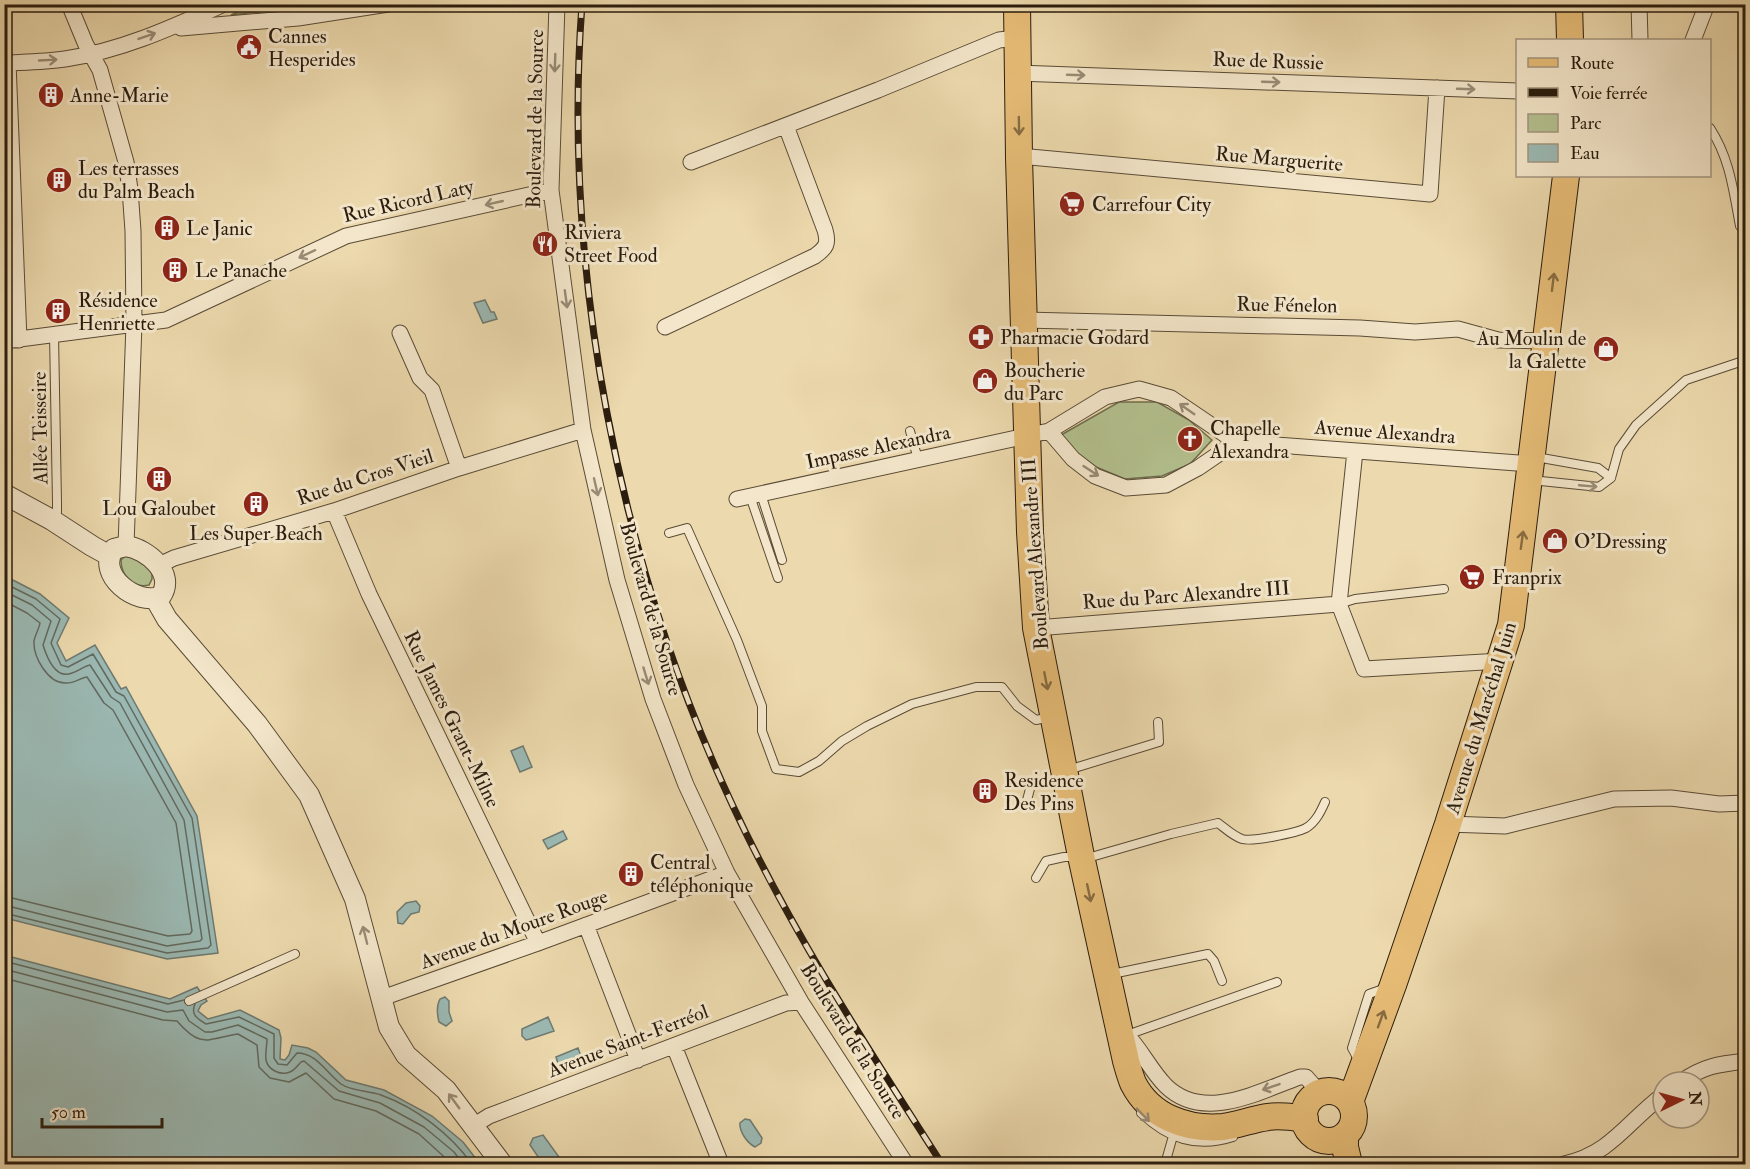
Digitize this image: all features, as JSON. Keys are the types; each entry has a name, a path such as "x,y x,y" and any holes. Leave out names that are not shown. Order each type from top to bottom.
{"main road":[{"name":"Boulevard Alexandre III","path":"1017,4 1024,320 1039,433 1030,532 1036,628 1081,856 1134,1084 1143,1098 1158,1112 1173,1121 1190,1126 1245,1129 1281,1116 1305,1119"},
{"path":"1569,4 1570,39"},
{"name":"Avenue du Maréchal Juin","path":"1350,1102 1448,824 1511,625 1566,177"},
{"path":"1337,1147 1351,1129 1354,1111 1350,1102 1336,1092 1320,1093 1308,1103 1306,1126 1315,1137 1337,1147 1345,1147 1348,1164"}],"street":[{"path":"4,494 52,520 92,546 118,551 139,549 159,565 163,572 165,586 160,596 140,597 118,584 109,566 118,551 134,324 133,231 126,162 100,70 69,4"},
{"path":"12,340 6,62 65,59 92,54 169,28 224,4"},
{"path":"169,28 298,18 388,4"},
{"name":"Boulevard de la Source","path":"557,4 551,190 584,430 617,580 653,699 686,785 727,873 801,1002 906,1164"},
{"path":"1639,4 1641,39"},
{"path":"1693,39 1707,4"},
{"path":"691,162 999,40 1017,38"},
{"name":"Rue de Russie","path":"1017,73 1516,91"},
{"name":"Rue Marguerite","path":"1019,158 1430,194 1437,88"},
{"path":"665,327 815,256 825,249 828,240 825,230 786,126"},
{"name":"Rue Ricord Laty","path":"12,340 166,320 346,236 551,190"},
{"name":"Rue Fénelon","path":"1024,320 1350,327 1415,332 1458,329 1498,340 1547,341"},
{"path":"400,333 420,378 432,390 459,468"},
{"name":"Avenue Alexandra","path":"1039,433 1105,397 1139,390 1171,398 1236,442 1531,467"},
{"name":"Rue du Cros Vieil","path":"159,565 174,558 334,511 459,468 584,430"},
{"path":"1039,433 1095,476 1126,488 1166,485 1198,468 1236,442"},
{"name":"Impasse Alexandra","path":"749,496 1039,433"},
{"path":"1355,451 1339,604 1364,669 1501,661"},
{"name":"Rue James Grant-Milne","path":"334,511 369,594 538,943"},
{"path":"155,598 167,619 257,724 309,795 355,899 389,1026 398,1044 415,1064 446,1090 502,1164"},
{"name":"Rue du Parc Alexandre III","path":"1036,628 1339,604"},
{"path":"1448,824 1505,826 1614,799 1671,798 1719,804 1746,803"},
{"name":"Avenue du Moure Rouge","path":"382,998 727,873"},
{"path":"586,925 638,1060"},
{"name":"Avenue Saint-Ferréol","path":"473,1126 489,1116 786,1003 801,1002"},
{"path":"1124,1044 1139,1048 1166,1086 1192,1102 1206,1104 1226,1102 1300,1077 1306,1077 1320,1093"},
{"path":"674,1046 721,1164"},
{"path":"1700,1070 1746,1060"},
{"path":"1564,1164 1579,1161 1606,1147 1651,1103"}],"lane":[{"path":"1711,130 1729,166 1740,226"},
{"name":"Allée Teisseire","path":"52,520 57,512 54,333"},
{"path":"1531,467 1599,487 1611,477 1618,449 1636,425 1686,380 1746,360"},
{"path":"910,431 918,459"},
{"path":"1531,467 1598,468 1611,477"},
{"path":"749,496 782,560"},
{"path":"749,496 778,578"},
{"path":"669,533 687,528 737,640 762,706 762,731 776,769 799,772 819,760 842,741 912,704 976,687 1002,687 1017,706 1036,720 1053,717"},
{"path":"1339,604 1355,599 1444,590"},
{"path":"1026,804 1031,785 1159,742 1158,722"},
{"path":"1036,878 1046,861 1064,856 1091,857 1218,823 1231,834 1245,840 1291,833 1307,827 1318,816 1326,801"},
{"path":"189,1001 295,954"},
{"path":"1108,975 1208,954 1214,961 1222,981"},
{"path":"1126,1088 1124,1044 1277,982"},
{"path":"1137,1109 1156,1128 1173,1136 1202,1144 1230,1138 1245,1129"},
{"path":"1165,1164 1173,1136"}],"green space":[{"path":"253,5 290,5 291,8 231,15"},
{"path":"1119,402 1157,402 1189,420 1212,440 1190,464 1162,476 1125,479 1096,467 1078,454 1061,435"},
{"path":"125,556 141,560 152,571 149,585 138,585 129,580 123,571 121,560"}],"water":[{"path":"485,300 497,319 483,323 474,303"},
{"path":"5,576 40,594 69,618 57,643 66,661 95,645 121,689 126,687 197,816 218,953 167,959 5,918"},
{"path":"523,746 532,767 520,772 511,751"},
{"path":"563,831 567,839 548,849 543,840"},
{"path":"416,901 420,906 419,912 411,914 403,924 398,923 397,912 406,903"},
{"path":"4,955 170,999 197,987 207,1001 198,1011 208,1019 240,1010 279,1030 280,1059 285,1060 292,1045 316,1052 346,1080 384,1090 432,1116 463,1142 480,1164 5,1164"},
{"path":"445,997 449,1001 452,1021 446,1026 439,1022 437,1010 440,999"},
{"path":"548,1017 554,1031 526,1040 522,1036 522,1029"},
{"path":"578,1048 582,1059 559,1067 556,1057"},
{"path":"745,1119 750,1120 762,1138 761,1143 755,1147 746,1140 742,1133 740,1123"},
{"path":"543,1135 564,1164 543,1164 530,1145 533,1138"}],"railway":[{"path":"582,4 578,105 581,208 591,311 607,414 630,515 658,615 692,711 755,851 831,988 942,1164"}],"place":[{"name":"Cannes Hesperides","path":"249,47"},
{"name":"Anne-Marie","path":"51,95"},
{"name":"Les terrasses du Palm Beach","path":"59,180"},
{"name":"Carrefour City","path":"1072,204"},
{"name":"Le Janic","path":"167,228"},
{"name":"Riviera Street Food","path":"545,244"},
{"name":"Le Panache","path":"175,270"},
{"name":"Résidence Henriette","path":"58,311"},
{"name":"Pharmacie Godard","path":"981,337"},
{"name":"Au Moulin de la Galette","path":"1606,349"},
{"name":"Boucherie du Parc","path":"985,381"},
{"name":"Chapelle Alexandra","path":"1190,439"},
{"name":"Lou Galoubet","path":"159,479"},
{"name":"Les Super Beach","path":"256,504"},
{"name":"O'Dressing","path":"1555,541"},
{"name":"Franprix","path":"1472,577"},
{"name":"Residence Des Pins","path":"985,791"},
{"name":"Central téléphonique","path":"631,874"}]}
